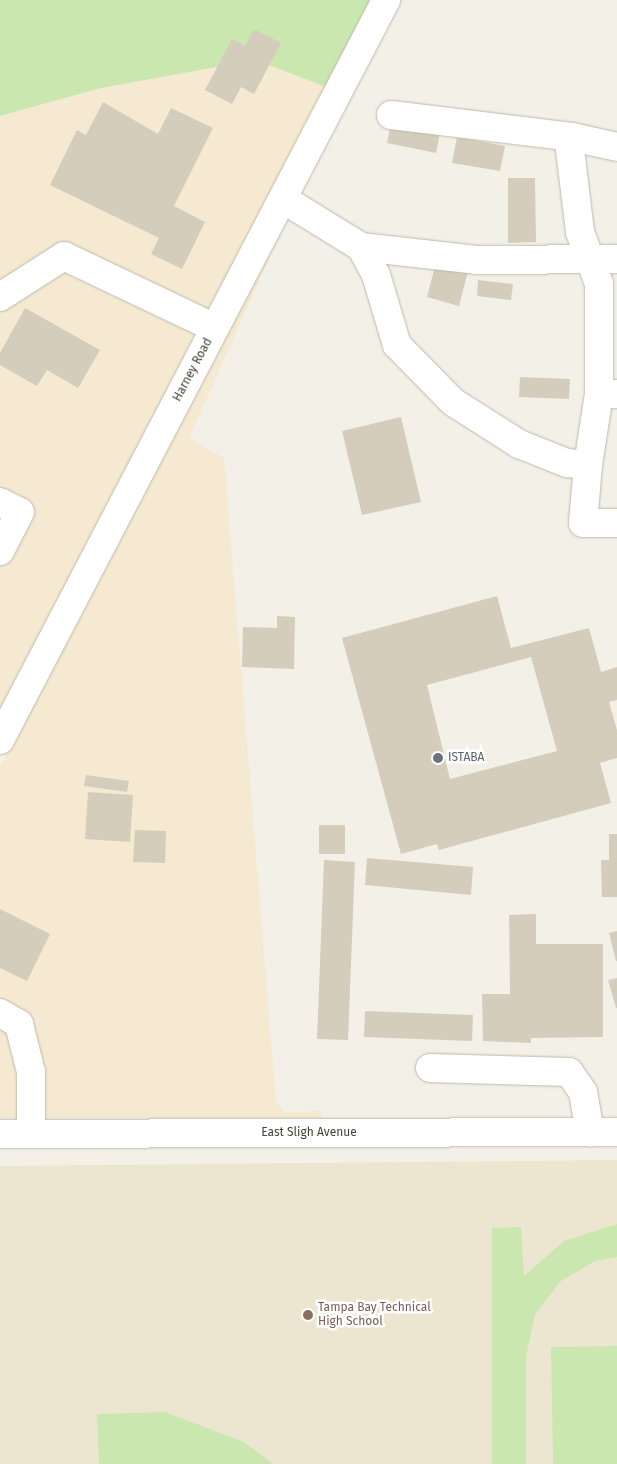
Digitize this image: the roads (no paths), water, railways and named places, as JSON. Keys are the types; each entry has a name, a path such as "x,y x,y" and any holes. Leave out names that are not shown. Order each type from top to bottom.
{"street":[{"name":"Harney Road","path":"0,740 386,0"},
{"path":"392,115 572,137 617,147"},
{"path":"572,137 569,142 580,232 599,284 608,394 588,465 583,523 617,523"},
{"path":"282,198 361,247 476,260 617,259"},
{"path":"361,247 376,275 398,345 453,402 519,444 567,463 588,465"},
{"path":"0,298 64,256 215,328"},
{"path":"0,502 20,512 0,551"},
{"path":"0,1013 19,1024 31,1072 31,1134"},
{"path":"430,1068 569,1072 583,1092 590,1132"},
{"name":"East Sligh Avenue","path":"0,1134 617,1132"}],"place":[{"name":"ISTABA","path":"438,758"},
{"name":"Tampa Bay Technical High School","path":"308,1315"}]}
